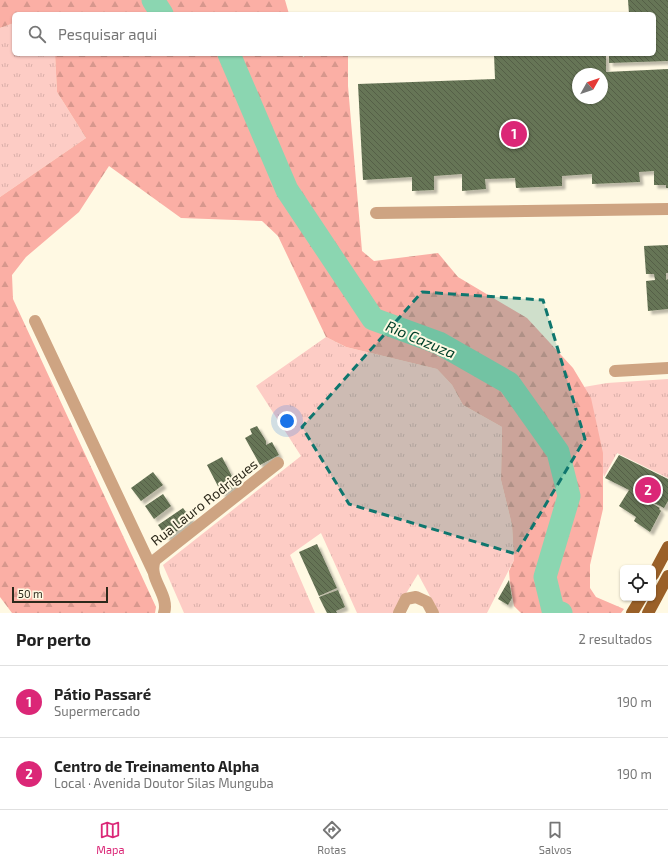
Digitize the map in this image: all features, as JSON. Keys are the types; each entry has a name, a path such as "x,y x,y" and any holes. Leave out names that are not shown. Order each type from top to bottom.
{"main road":[{"path":"656,569 668,547"},
{"path":"648,613 668,576"},
{"path":"632,613 639,601"}],"street":[{"path":"376,213 668,209"},
{"path":"35,321 153,571 164,601 164,613"},
{"path":"615,371 668,368"},
{"name":"Rua Lauro Rodrigues","path":"153,571 153,565 159,556 278,463"},
{"path":"399,613 406,599 416,597 427,602 433,613"}],"highlighted area":[{"path":"422,292 543,300 585,439 516,554 349,504 302,427"}],"green space":[{"path":"0,0 285,0 288,12 12,12 12,24 0,28"},
{"path":"12,24 12,56 55,56 57,92 86,138 0,197 0,28"},
{"path":"55,56 348,56 348,86 362,251 374,261 438,253 458,277 527,318 573,368 591,398 603,453 603,509 590,565 590,588 596,597 624,609 621,613 521,613 514,606 510,583 509,571 514,560 512,525 501,480 502,427 463,405 452,385 437,369 346,347 326,337 278,236 262,221 181,218 109,166 79,212 26,257 12,275 13,299 156,607 155,613 12,613 0,597 0,197 86,138 57,92"},
{"path":"326,337 346,347 437,369 452,385 463,405 502,427 501,480 512,525 514,560 487,613 439,613 418,574 394,613 357,613 321,533 290,555 315,613 184,613 163,565 301,456 256,386"},
{"path":"668,379 668,478 617,453 604,477 584,387 607,383"}],"building":[{"path":"628,0 668,0 668,61 609,63 609,56 656,56 656,12 629,12"},
{"path":"494,56 606,56 606,68 572,68 572,104 608,104 608,72 668,69 668,188 666,188 666,185 654,185 654,171 639,172 640,182 592,184 592,174 562,176 562,186 516,188 515,178 485,179 486,189 462,191 462,174 434,176 434,190 412,191 412,177 363,180 358,84 495,79"},
{"path":"668,245 668,273 666,273 666,280 668,279 668,309 648,311 646,281 655,280 654,274 646,274 644,246"},
{"path":"257,426 266,441 266,445 272,442 279,455 260,465 245,438 252,434 250,429"},
{"path":"619,455 668,479 668,501 664,508 630,491 660,508 659,509 661,511 650,532 634,521 636,517 619,506 629,490 605,478"},
{"path":"222,457 237,486 222,494 207,465"},
{"path":"153,472 163,485 141,501 131,488"},
{"path":"163,494 171,506 154,519 145,506"},
{"path":"183,508 192,520 167,538 158,525"},
{"path":"317,544 337,588 319,596 299,552"},
{"path":"509,580 512,598 508,605 498,599"},
{"path":"338,590 345,607 336,611 337,613 327,613 319,597"}],"waterway":[{"name":"Rio Cazuza","path":"153,0 161,12"},
{"name":"Rio Cazuza","path":"230,56 287,190 373,319 439,343 509,383 558,452 569,496 545,577 553,610 561,613"}],"place":[{"name":"Pátio Passaré","path":"514,134"},
{"name":"Centro de Treinamento Alpha","path":"648,490"}]}
